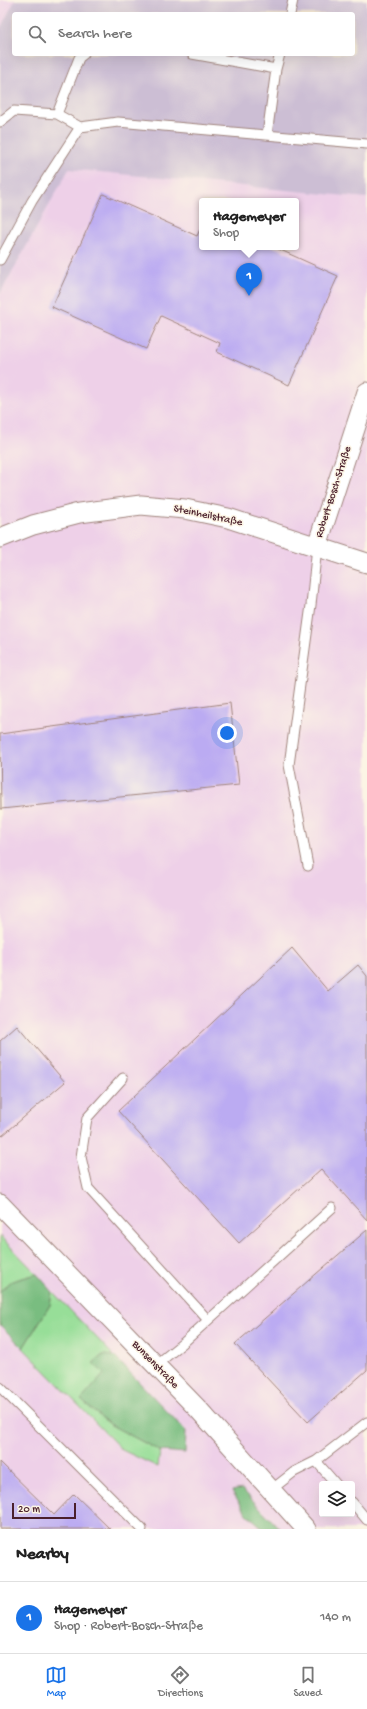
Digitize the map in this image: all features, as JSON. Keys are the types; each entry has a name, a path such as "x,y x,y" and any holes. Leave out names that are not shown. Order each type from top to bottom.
{"street":[{"name":"Robert-Bosch-Straße","path":"317,546 367,392"},
{"name":"Steinheilstraße","path":"0,538 33,525 78,513 141,505 185,509 228,518 367,563"},
{"name":"Bunsenstraße","path":"0,1204 199,1410 306,1529"}],"lane":[{"path":"290,12 293,0"},
{"path":"57,114 79,58 82,56"},
{"path":"203,56 276,69"},
{"path":"267,135 276,69 279,56"},
{"path":"0,122 14,111 57,114 80,127 118,122 367,144"},
{"path":"0,260 32,200 80,127"},
{"path":"308,866 289,765 311,605 317,546"},
{"path":"122,1078 87,1118 81,1157 88,1188 208,1320"},
{"path":"156,1365 332,1208"},
{"path":"0,1387 142,1529"},
{"path":"271,1490 294,1472 316,1461 367,1422"},
{"path":"316,1461 333,1481"},
{"path":"355,1506 367,1520"}],"shaded area":[{"path":"0,0 367,0 367,1529 0,1529"},
{"path":"15,0 367,0 367,198 69,169 0,294 0,29"}],"green space":[{"path":"0,1236 37,1274 12,1281 0,1291"},
{"path":"37,1274 52,1291 50,1305 23,1348 0,1325 0,1291 12,1281"},
{"path":"52,1291 114,1356 103,1355 93,1363 105,1374 82,1400 109,1424 160,1451 158,1467 122,1450 23,1348 50,1305"},
{"path":"103,1355 114,1356 186,1431 185,1453 160,1451 109,1424 81,1400 104,1374 93,1363"},
{"path":"242,1489 280,1529 264,1529 247,1514 232,1491"}],"building":[{"path":"103,194 197,236 199,232 199,250 281,250 338,276 289,385 217,352 220,343 161,316 146,349 52,307"},
{"path":"230,703 239,785 1,809 0,734"},
{"path":"292,948 328,991 358,965 367,976 367,1220 321,1169 239,1243 118,1111"},
{"path":"17,1026 65,1082 2,1136 0,1133 0,1041"},
{"path":"367,1230 367,1370 308,1422 235,1344"},
{"path":"0,1462 54,1515 74,1494 110,1529 0,1529"}],"place":[{"name":"Hagemeyer","path":"249,296"}]}
